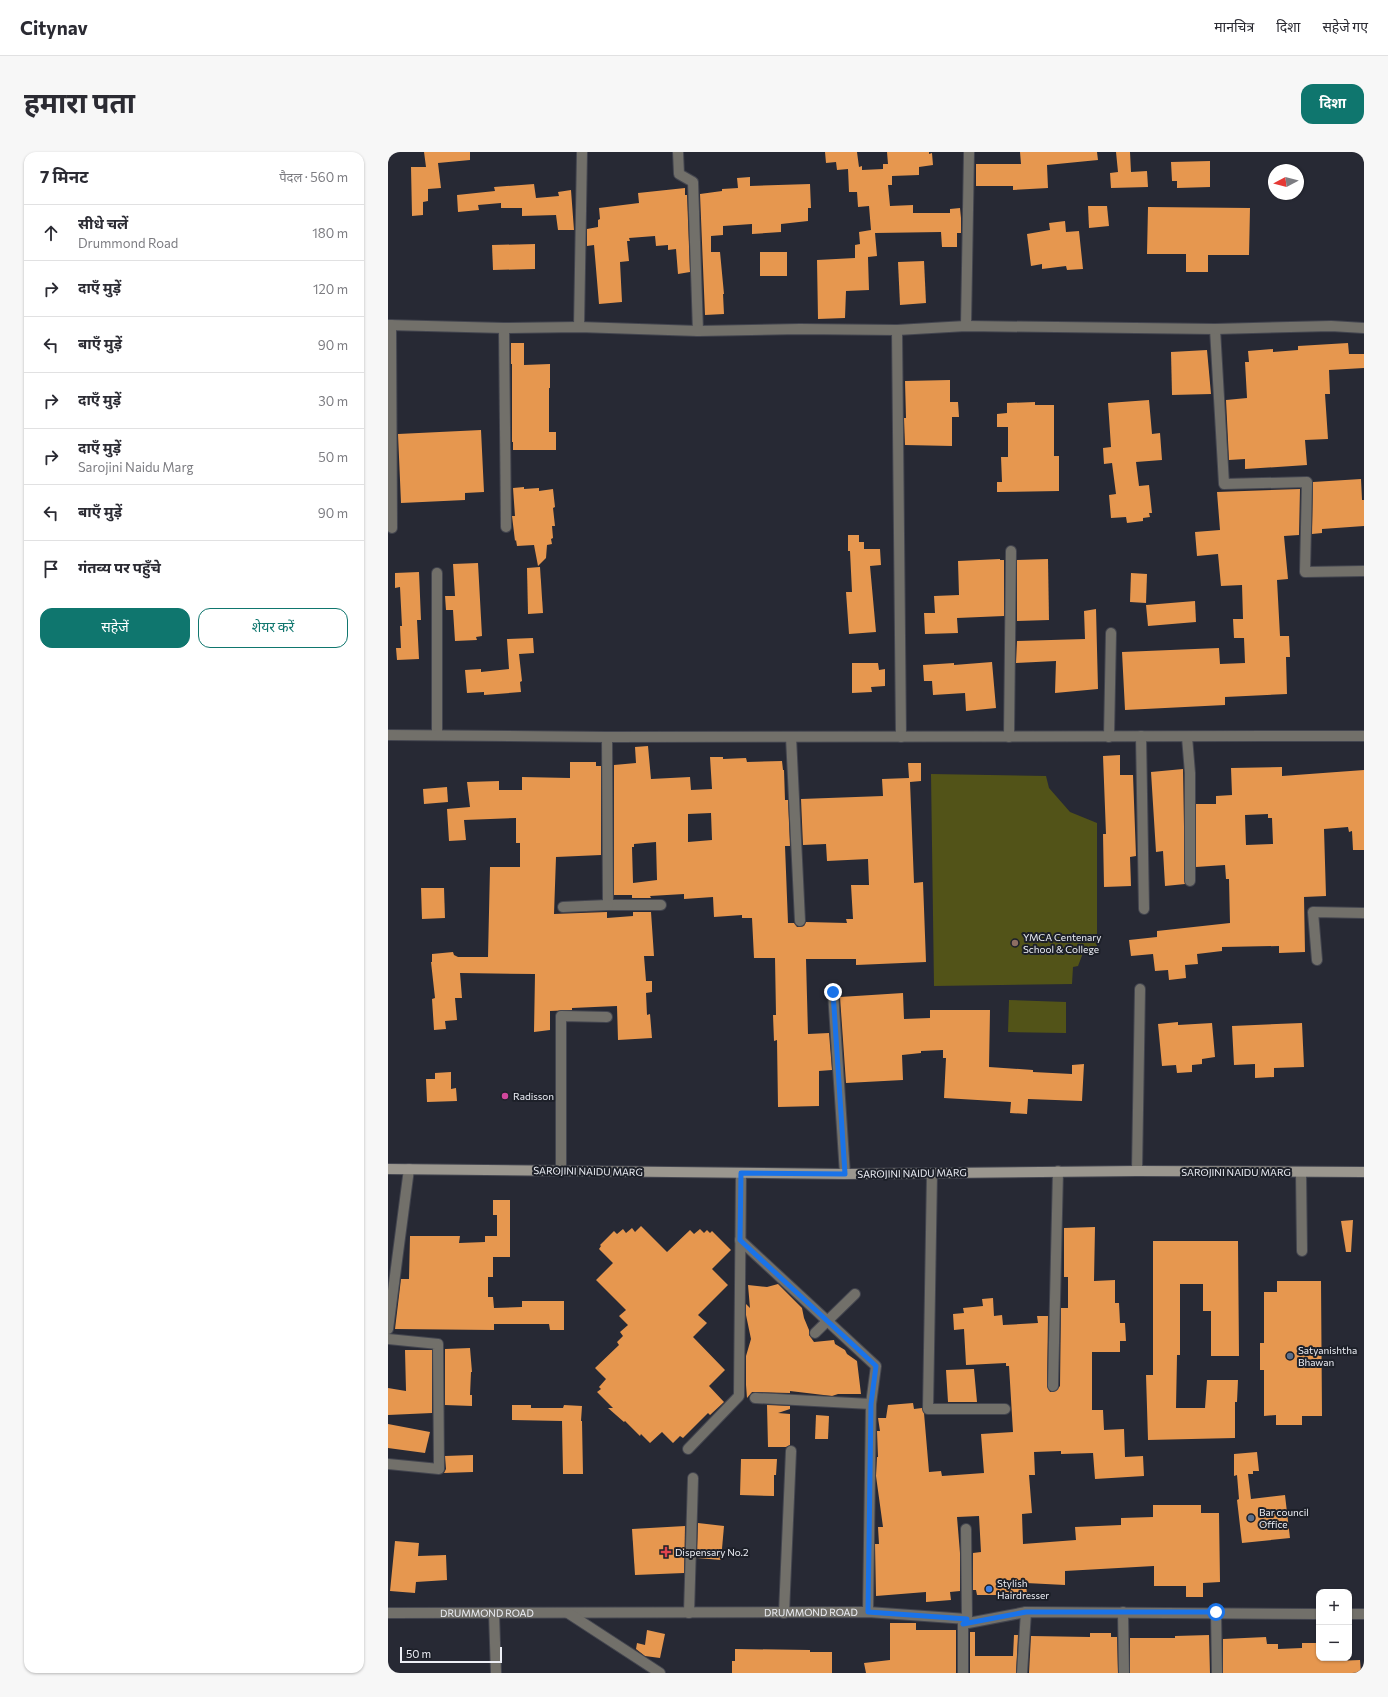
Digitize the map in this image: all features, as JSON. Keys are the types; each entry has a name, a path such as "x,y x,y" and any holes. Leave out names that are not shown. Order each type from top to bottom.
{"main road":[{"name":"SAROJINI NAIDU MARG","path":"388,1169 845,1174 1058,1171 1364,1172"}],"street":[{"path":"579,327 582,152"},
{"path":"678,152 679,174 693,182 698,331"},
{"path":"966,326 969,152"},
{"path":"392,528 390,325 504,328 579,327 698,331 800,329 897,330 966,326 1215,329 1331,326 1364,328"},
{"path":"504,328 506,527"},
{"path":"1215,329 1224,484 1307,482 1305,572 1364,572"},
{"path":"897,330 901,737"},
{"path":"1009,737 1010,552"},
{"path":"437,573 437,735"},
{"path":"1110,737 1111,633"},
{"path":"388,736 1364,736"},
{"path":"1141,736 1144,909"},
{"path":"607,737 608,905"},
{"path":"791,737 800,921"},
{"path":"1187,737 1190,773 1190,881"},
{"path":"563,907 661,905"},
{"path":"1317,960 1314,912 1364,913"},
{"path":"1137,1171 1140,989"},
{"path":"833,992 845,1174"},
{"path":"561,1171 562,1016 607,1017"},
{"path":"388,1329 392,1276 409,1169"},
{"path":"1053,1386 1058,1171"},
{"path":"1301,1172 1302,1251"},
{"path":"688,1449 739,1396 741,1173"},
{"path":"932,1173 928,1409 1005,1409"},
{"path":"740,1240 876,1366 871,1404 868,1612"},
{"path":"815,1333 855,1294"},
{"path":"388,1339 438,1344 439,1469 388,1464"},
{"path":"755,1398 871,1404"},
{"path":"784,1613 791,1451"},
{"path":"689,1613 693,1478"},
{"path":"963,1673 966,1529"},
{"name":"DRUMMOND ROAD","path":"388,1613 868,1612 965,1621 1026,1612 1216,1612 1316,1614"},
{"path":"1022,1673 1026,1612"},
{"path":"1123,1612 1124,1673"},
{"path":"1216,1612 1216,1673"},
{"path":"494,1613 496,1673"},
{"path":"568,1613 660,1673"},
{"path":"1352,1614 1364,1614"}],"shaded area":[{"path":"931,774 1046,776 1049,788 1070,812 1097,823 1097,952 1083,953 1078,966 1073,967 1072,984 934,986"},
{"path":"1009,1000 1066,1002 1066,1033 1008,1032"}],"building":[{"path":"424,152 470,152 470,160 438,163 441,188 428,189 428,201 423,202 423,215 412,216 411,167 426,167"},
{"path":"825,152 857,152 859,167 862,166 862,170 883,169 883,164 888,164 887,152 932,153 933,165 919,167 919,175 892,176 892,185 888,185 890,206 913,205 913,213 950,213 950,209 960,208 961,233 957,233 957,247 942,247 941,232 875,233 877,256 868,257 869,290 846,291 845,318 818,319 817,260 855,258 855,245 860,244 859,232 871,230 869,206 858,207 857,192 849,192 848,169 837,170 836,162 826,163"},
{"path":"1020,152 1097,152 1098,160 1047,165 1048,188 1013,190 1013,186 976,186 976,164 1021,164"},
{"path":"1116,152 1130,152 1131,172 1147,171 1148,187 1111,188 1110,173 1118,172"},
{"path":"1210,161 1210,187 1177,188 1177,181 1172,181 1171,162"},
{"path":"750,177 750,186 810,184 811,208 808,208 808,221 781,224 781,232 752,234 752,224 723,226 723,235 711,236 711,252 720,252 724,294 724,314 705,315 700,194 722,191 722,189 738,188 737,178"},
{"path":"534,184 536,198 559,196 558,192 571,190 574,230 558,230 556,215 522,216 522,208 501,208 501,203 478,205 479,210 458,212 457,195 495,191 494,187"},
{"path":"685,188 685,195 687,195 690,272 678,274 676,249 668,250 668,245 656,246 655,236 629,238 630,241 627,241 629,261 620,262 622,302 599,304 594,245 587,246 587,229 598,227 598,220 600,219 599,208 639,203 638,193"},
{"path":"1088,206 1107,206 1109,226 1089,228"},
{"path":"1148,207 1250,208 1249,255 1208,255 1208,272 1186,272 1186,254 1147,254"},
{"path":"1065,221 1066,232 1079,231 1083,269 1067,270 1066,266 1042,269 1042,264 1031,266 1027,234 1050,230 1049,223"},
{"path":"535,244 535,269 493,270 492,245"},
{"path":"760,252 787,252 787,276 760,276"},
{"path":"924,261 926,303 900,305 898,262"},
{"path":"511,343 524,343 524,365 550,364 549,432 556,432 556,450 513,450"},
{"path":"1348,343 1349,354 1364,354 1364,368 1329,370 1330,394 1325,394 1328,439 1305,440 1307,465 1245,469 1245,459 1229,460 1226,400 1247,398 1245,362 1249,362 1248,351 1273,349 1273,352 1298,350 1298,346"},
{"path":"1207,350 1211,394 1172,395 1171,352"},
{"path":"950,380 950,402 958,402 959,417 952,417 952,446 905,445 905,381"},
{"path":"1149,400 1152,434 1160,433 1162,460 1136,462 1139,486 1149,485 1152,513 1149,513 1150,517 1143,518 1143,521 1127,523 1126,517 1111,518 1109,495 1116,494 1112,463 1104,464 1103,448 1111,447 1108,403"},
{"path":"1035,402 1035,405 1054,405 1054,456 1059,456 1059,491 997,492 997,482 1002,482 1001,457 1008,457 1008,427 997,427 997,414 1007,413 1007,403"},
{"path":"481,430 484,492 465,493 465,500 401,503 398,434"},
{"path":"1361,479 1362,500 1364,500 1364,526 1322,529 1322,533 1312,534 1313,482"},
{"path":"524,487 524,489 539,488 539,491 553,489 555,526 552,526 552,544 547,545 546,558 538,566 534,545 517,546 516,540 515,541 512,516 515,516 513,488"},
{"path":"1300,489 1299,535 1284,536 1288,579 1277,580 1280,636 1289,636 1290,657 1286,657 1287,694 1225,697 1225,705 1125,710 1122,652 1219,648 1220,664 1245,663 1244,638 1234,638 1233,619 1243,619 1242,585 1221,586 1218,554 1197,556 1195,532 1220,530 1217,492"},
{"path":"848,535 859,535 859,542 864,542 864,549 880,549 881,565 870,566 876,632 849,634 846,592 852,592"},
{"path":"1048,559 1049,620 1017,621 1017,560"},
{"path":"1004,560 1004,616 957,618 958,633 925,634 924,613 935,613 934,596 959,595 958,561"},
{"path":"478,563 482,636 476,637 477,640 455,641 453,610 446,610 445,596 455,596 453,564"},
{"path":"540,567 543,613 528,614 527,568"},
{"path":"419,572 421,620 417,620 419,659 397,660 396,648 401,648 400,626 402,626 400,587 395,588 395,573"},
{"path":"1131,573 1147,574 1146,603 1130,602"},
{"path":"1195,601 1196,622 1148,626 1146,605"},
{"path":"1096,609 1098,689 1055,693 1056,661 1016,663 1017,641 1085,639 1084,611"},
{"path":"533,638 534,653 519,654 522,681 520,682 521,692 484,695 484,692 467,693 465,670 481,669 481,672 509,669 507,639"},
{"path":"992,662 996,708 966,711 965,693 933,695 932,681 924,681 923,665 954,663 954,665"},
{"path":"852,663 878,663 879,670 885,669 885,686 871,687 872,692 852,693"},
{"path":"648,746 651,779 690,777 691,790 712,789 710,757 723,757 723,759 746,758 747,762 782,761 784,770 785,800 788,800 790,846 785,846 788,923 794,923 797,927 804,926 806,922 847,923 846,919 853,919 851,885 869,885 868,859 827,861 826,844 803,845 801,799 883,796 882,779 909,778 908,763 921,763 921,781 910,782 914,883 923,882 926,962 856,965 856,959 806,959 808,1034 829,1033 832,1070 819,1071 819,1106 778,1107 777,1040 774,1041 773,1015 776,1015 775,958 754,958 752,918 742,918 742,915 714,917 713,897 684,899 684,894 650,896 651,898 632,898 632,895 614,895 614,765 636,763 635,747","holes":["711,813 712,840 688,842 688,814","656,842 657,880 633,883 632,847 634,847 634,844"]},
{"path":"1120,755 1120,775 1133,775 1136,856 1130,857 1131,886 1104,887 1103,834 1106,834 1103,756"},
{"path":"570,762 596,762 596,766 601,766 601,855 556,857 554,914 607,912 607,918 633,916 633,912 651,912 654,956 644,956 646,981 652,981 652,992 646,993 647,1015 650,1014 652,1038 618,1040 617,1006 572,1008 572,1010 550,1011 550,1030 534,1032 535,974 460,973 462,998 455,998 457,1020 445,1021 446,1029 434,1030 432,999 435,998 431,962 432,954 453,952 454,955 458,957 488,957 490,867 520,867 520,843 516,843 516,818 464,820 466,840 449,841 447,809 470,807 467,782 499,781 499,790 522,790 522,777 570,778"},
{"path":"1282,767 1282,776 1364,770 1364,850 1353,850 1352,831 1349,832 1348,827 1324,829 1326,896 1304,897 1305,952 1279,953 1279,946 1222,947 1222,951 1197,954 1198,964 1185,965 1186,978 1169,980 1168,970 1155,971 1153,954 1131,956 1129,940 1157,937 1157,931 1230,923 1229,879 1226,879 1225,865 1196,867 1196,804 1216,804 1216,796 1232,795 1231,768","holes":["1268,814 1268,818 1272,818 1273,844 1246,845 1245,815"]},
{"path":"1183,769 1185,884 1165,886 1163,851 1156,852 1151,772"},
{"path":"447,787 448,802 424,804 423,789"},
{"path":"421,888 444,888 445,918 422,919"},
{"path":"903,993 904,1019 930,1018 930,1010 990,1010 989,1067 1033,1070 1033,1072 1072,1074 1072,1065 1084,1064 1082,1101 1028,1099 1027,1114 1010,1113 1011,1102 944,1098 946,1058 943,1058 943,1050 921,1051 921,1053 902,1055 903,1080 846,1083 840,997"},
{"path":"1178,1022 1178,1025 1212,1023 1215,1057 1202,1059 1202,1064 1192,1065 1192,1072 1177,1073 1176,1065 1162,1066 1158,1024"},
{"path":"1302,1023 1304,1067 1274,1068 1274,1077 1255,1078 1255,1064 1234,1065 1232,1026"},
{"path":"451,1072 451,1089 456,1088 457,1101 427,1102 426,1079 435,1079 435,1073"},
{"path":"493,1200 510,1200 510,1257 493,1257 493,1277 488,1277 488,1297 493,1297 494,1308 522,1307 522,1301 564,1301 564,1330 550,1330 549,1324 494,1324 494,1330 395,1329 401,1279 409,1279 410,1236 460,1236 459,1243 485,1242 485,1236 497,1236 497,1215 493,1215"},
{"path":"1353,1220 1351,1252 1346,1252 1341,1221"},
{"path":"641,1226 667,1252 690,1230 694,1234 700,1229 704,1233 707,1230 710,1233 712,1231 731,1250 712,1269 728,1285 698,1315 707,1323 693,1337 725,1370 709,1386 724,1402 710,1415 708,1413 683,1438 680,1436 673,1443 662,1432 650,1443 608,1408 613,1408 597,1392 601,1389 599,1387 606,1379 595,1368 619,1345 617,1342 623,1336 620,1332 628,1325 619,1316 626,1310 596,1280 613,1263 599,1249 601,1246 600,1245 614,1231 617,1234 623,1229 626,1233 632,1228 635,1232"},
{"path":"1095,1227 1094,1281 1115,1280 1115,1303 1119,1303 1120,1323 1125,1323 1126,1341 1120,1341 1120,1352 1092,1352 1092,1410 1103,1410 1104,1430 1124,1429 1125,1457 1143,1456 1144,1476 1095,1479 1093,1453 1061,1454 1061,1451 1034,1452 1035,1475 1029,1475 1032,1513 1022,1514 1023,1544 1076,1540 1075,1527 1121,1525 1121,1518 1153,1517 1153,1505 1201,1505 1201,1513 1219,1513 1220,1582 1203,1583 1203,1597 1186,1597 1186,1586 1154,1586 1154,1566 1065,1571 1065,1585 1026,1583 1027,1595 977,1595 976,1590 973,1590 973,1553 981,1552 979,1516 957,1517 960,1553 960,1591 950,1592 951,1600 926,1602 926,1592 876,1596 875,1544 879,1544 878,1527 883,1527 876,1476 878,1457 877,1431 880,1431 878,1418 886,1418 888,1405 913,1403 914,1409 922,1408 924,1413 929,1472 941,1471 942,1476 984,1473 981,1434 1013,1432 1009,1366 1006,1366 1006,1363 966,1365 964,1329 954,1330 953,1314 964,1313 963,1308 983,1306 982,1299 993,1298 994,1316 1002,1315 1003,1325 1038,1323 1037,1316 1048,1316 1047,1386 1050,1392 1056,1391 1060,1386 1061,1308 1068,1308 1068,1277 1064,1277 1064,1228"},
{"path":"1153,1241 1238,1241 1239,1356 1211,1356 1211,1311 1203,1311 1203,1284 1180,1284 1180,1355 1177,1355 1176,1408 1205,1408 1207,1380 1238,1380 1237,1402 1235,1402 1235,1438 1148,1440 1146,1375 1153,1375"},
{"name":"Satyanishtha Bhawan","path":"1277,1281 1321,1281 1322,1416 1302,1416 1302,1425 1276,1425 1276,1415 1264,1416 1264,1370 1260,1370 1260,1343 1264,1343 1264,1292 1277,1292"},
{"path":"778,1284 802,1308 809,1330 809,1335 814,1342 834,1340 835,1344 845,1350 847,1354 857,1361 861,1394 838,1394 832,1396 790,1391 790,1393 752,1392 747,1398 746,1356 751,1339 746,1315 746,1304 750,1308 748,1285 767,1287"},
{"path":"470,1348 472,1372 470,1395 472,1395 472,1406 445,1405 445,1349"},
{"path":"405,1350 432,1350 432,1413 388,1415 388,1388 406,1391"},
{"path":"974,1369 977,1402 948,1402 946,1370"},
{"path":"512,1405 531,1405 531,1408 563,1408 564,1405 582,1406 581,1421 583,1474 563,1474 562,1421 512,1420"},
{"path":"767,1405 790,1406 790,1409 778,1413 790,1414 790,1445 786,1447 768,1447"},
{"path":"816,1415 829,1416 828,1439 815,1439"},
{"path":"388,1424 430,1432 425,1453 388,1448"},
{"name":"Bar council Office","path":"1257,1452 1259,1471 1253,1471 1253,1474 1248,1474 1251,1499 1285,1495 1290,1538 1242,1543 1237,1500 1239,1499 1237,1475 1234,1476 1234,1454"},
{"path":"473,1455 473,1472 444,1473 446,1469 445,1456"},
{"path":"741,1459 777,1459 776,1475 774,1475 774,1496 740,1495"},
{"path":"698,1523 724,1526 721,1560 697,1558"},
{"path":"685,1526 684,1573 635,1575 632,1529"},
{"path":"395,1541 419,1543 418,1556 446,1555 447,1580 416,1582 415,1593 390,1591"},
{"path":"890,1623 916,1623 916,1630 956,1630 956,1673 866,1673 864,1663 890,1660"},
{"path":"647,1630 665,1634 660,1658 645,1656 636,1649 637,1643 645,1645"},
{"path":"970,1632 975,1632 975,1656 1013,1656 1014,1635 1018,1635 1016,1673 970,1673"},
{"path":"1090,1633 1111,1633 1111,1637 1117,1637 1118,1673 1029,1673 1031,1636 1090,1637"},
{"path":"1209,1635 1210,1673 1130,1673 1130,1638 1175,1638 1175,1636"},
{"path":"1266,1637 1267,1644 1278,1644 1278,1649 1302,1648 1302,1643 1316,1643 1316,1661 1360,1660 1361,1673 1223,1673 1223,1639"},
{"path":"735,1649 810,1650 810,1652 832,1652 832,1673 732,1673 732,1661 735,1661"}],"place":[{"name":"YMCA Centenary School & College","path":"1015,943"},
{"name":"Radisson","path":"505,1096"},
{"name":"Satyanishtha Bhawan","path":"1290,1356"},
{"name":"Bar council Office","path":"1251,1518"},
{"name":"Dispensary No.2","path":"666,1552"},
{"name":"Stylish Hairdresser","path":"989,1589"}],"route":[{"path":"833,992 845,1174 741,1173 740,1240 876,1366 871,1404 868,1612 967,1619 963,1624 1026,1612 1216,1612"}]}
